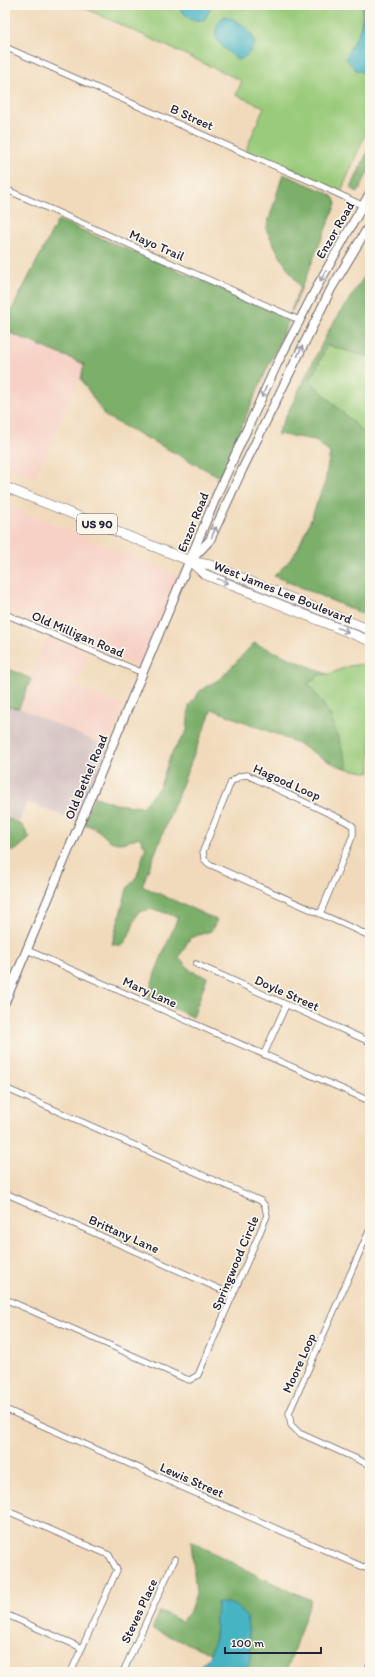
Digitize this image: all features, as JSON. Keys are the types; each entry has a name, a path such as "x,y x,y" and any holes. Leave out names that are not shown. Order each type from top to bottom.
{"main road":[{"name":"Enzor Road","path":"190,562 219,490 270,378 300,320 366,207 370,193"},
{"name":"Enzor Road","path":"190,562 210,540 242,470 331,289 370,224"},
{"name":"West James Lee Boulevard","path":"5,487 190,562 210,565 370,630"},
{"name":"West James Lee Boulevard","path":"190,562 204,574 370,642"},
{"name":"Old Bethel Road","path":"5,1002 190,562"}],"street":[{"name":"B Street","path":"5,47 366,207"},
{"name":"Mayo Trail","path":"5,189 300,320"},
{"name":"Old Milligan Road","path":"5,614 143,673"},
{"name":"Hagood Loop","path":"320,914 354,835 353,826 346,821 247,775 240,776 231,782 203,851 204,859 208,864 320,914 370,936"},
{"name":"Mary Lane","path":"27,950 365,1099"},
{"name":"Doyle Street","path":"196,964 370,1042"},
{"path":"264,1054 286,1004"},
{"name":"Springwood Circle","path":"5,1088 262,1201 265,1206 267,1216 198,1375 190,1380 5,1299"},
{"name":"Brittany Lane","path":"5,1193 233,1295"},
{"name":"Moore Loop","path":"370,1229 289,1413 291,1425 299,1433 370,1465"},
{"name":"Lewis Street","path":"5,1409 370,1570"},
{"path":"5,1510 109,1555 118,1570 71,1672"},
{"name":"Steves Place","path":"123,1672 175,1559"},
{"path":"5,1614 82,1648"},
{"path":"367,1672 370,1665"}],"shaded area":[{"path":"5,331 85,364 81,379 79,379 35,478 5,465"},
{"path":"5,504 180,576 141,668 5,610"},
{"path":"48,636 88,654 75,686 125,706 108,747 19,708"},
{"path":"5,707 19,708 108,747 77,822 27,802 19,822 5,817"}],"green space":[{"path":"78,5 176,5 182,12 204,20 212,5 363,5 360,32 349,50 367,75 370,75 370,123 340,194 331,187 317,180 246,150 264,107 236,95 242,81"},
{"path":"370,146 370,168 358,193 351,188"},
{"path":"283,174 328,193 334,198 336,204 292,311 300,287 281,258 266,229"},
{"path":"58,220 290,318 220,477 105,416 81,379 84,364 5,331 7,319"},
{"path":"370,268 370,357 327,345 310,381 370,439 370,617 274,576 289,561 297,550 309,524 325,482 330,453 315,440 277,434 330,328"},
{"path":"327,345 370,357 370,439 310,381"},
{"path":"254,643 327,674 319,675 308,683 330,715 349,769 334,764 286,738 212,709 142,886 217,920 211,931 190,938 179,957 191,971 207,977 193,1017 148,998 155,973 178,917 153,909 138,912 129,936 122,946 112,944 127,889 137,876 146,846 139,837 127,842 113,842 92,827 83,824 94,798 96,797 115,804 142,807 160,786 171,754 187,731 189,706 200,691 221,678"},
{"path":"370,663 370,773 349,769 330,715 308,683 319,675 329,674 349,666"},
{"path":"5,667 31,679 19,708 5,707"},
{"path":"5,817 22,825 30,838 16,850 5,853"},
{"path":"191,1541 262,1578 311,1600 286,1672 245,1672 251,1657 217,1603 215,1638 210,1653 152,1629 160,1611 181,1621 189,1613 196,1593"}],"water":[{"path":"176,5 212,5 204,20 191,20"},
{"path":"363,5 370,5 370,75 356,70 346,59 361,27 363,20"},
{"path":"224,16 229,17 243,25 251,34 255,43 252,49 244,57 238,60 222,46 216,36 218,24"},
{"path":"217,1603 228,1603 238,1607 247,1618 251,1657 245,1672 193,1672 209,1657 215,1638"}]}
